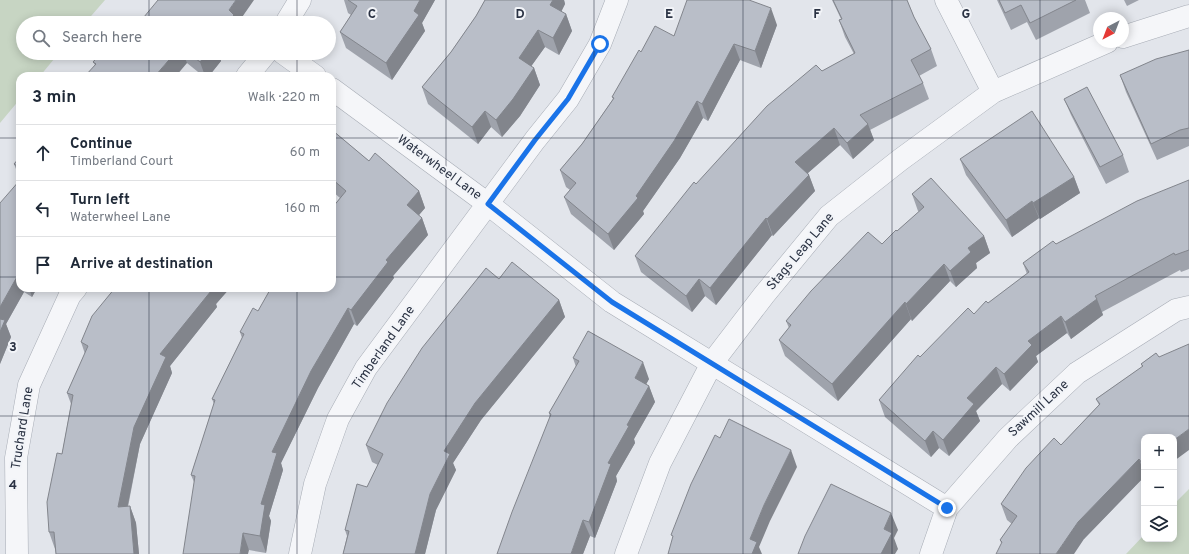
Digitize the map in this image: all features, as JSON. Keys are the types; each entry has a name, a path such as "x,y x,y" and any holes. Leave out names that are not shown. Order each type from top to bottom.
{"street":[{"path":"290,16 300,0"},
{"name":"Timberland Lane","path":"300,554 315,484 338,419 366,368 535,140 568,99 600,44 617,0"},
{"path":"946,0 993,92"},
{"path":"1129,34 1189,16"},
{"name":"Stags Leap Lane","path":"626,554 660,463 712,363 829,216 900,160 993,92 1093,48"},
{"path":"250,72 260,60"},
{"path":"293,60 309,72"},
{"name":"Waterwheel Lane","path":"336,92 488,204 612,302 947,508"},
{"name":"Truchard Lane","path":"17,554 16,458 28,385 73,292"},
{"name":"Sawmill Lane","path":"931,554 947,508 1008,438 1077,373 1176,310 1189,307"}],"green space":[{"path":"0,0 105,0 91,16 16,16 16,60 53,60 43,72 16,72 16,104 0,123"},
{"path":"1189,489 1189,554 1126,554 1141,538 1141,542 1177,542 1177,501"}],"building":[{"path":"158,0 236,0 229,10 234,15 233,16 145,16"},
{"path":"348,0 420,0 414,11 419,15 386,63 340,32 357,6"},
{"path":"485,0 553,0 550,5 566,14 553,38 538,30 519,58 534,68 513,99 496,120 485,111 472,127 422,87 451,52 476,16"},
{"path":"687,0 749,0 771,8 755,51 734,44 702,104 697,101 674,141 636,196 638,198 608,234 564,197 576,183 560,170 582,144 614,98 612,97 639,50 641,52 655,26 674,36"},
{"path":"833,0 907,0 931,49 911,60 923,83 860,115 868,124 847,143 834,128 795,162 809,175 767,219 766,218 710,288 699,279 686,296 635,256 694,182 696,184 767,106 816,65 822,71 855,53 839,20 842,19"},
{"path":"999,0 1076,0 1030,23 1021,5 1005,13"},
{"path":"1189,50 1189,128 1180,130 1151,144 1120,75 1156,59"},
{"path":"95,60 169,60 158,72 89,72 96,64 93,62"},
{"path":"1087,87 1123,155 1100,167 1064,99"},
{"path":"1032,111 1074,177 1033,203 1032,201 1006,220 960,159"},
{"path":"336,133 369,161 375,153 419,191 407,205 422,218 386,260 388,262 351,310 348,308 311,371 272,452 277,453 261,504 265,505 260,536 243,533 240,554 183,554 195,476 191,475 215,400 212,399 244,334 240,332 253,308 258,311 269,292 336,292 336,203 346,191 336,182"},
{"path":"931,178 984,236 968,248 971,252 950,271 944,264 906,304 905,302 832,384 779,340 791,325 786,321 811,291 868,232 882,244 896,230 897,231 924,207 912,194"},
{"path":"1189,180 1189,250 1175,255 1174,253 1095,296 1097,299 1065,322 1061,316 1028,341 1032,345 1004,374 996,367 967,398 974,404 943,440 933,431 925,441 879,400 918,355 920,357 968,308 974,314 986,301 988,303 1029,272 1023,263 1053,241 1056,244 1137,201"},
{"path":"16,185 16,279 0,307 0,203"},
{"path":"512,262 559,300 475,403 444,451 450,454 430,494 415,554 343,554 349,531 345,530 357,484 367,487 383,454 366,445 387,403 422,348 486,268 499,279"},
{"path":"112,292 210,292 160,354 166,357 134,427 118,507 130,506 134,554 56,554 54,532 49,532 47,502 57,453 62,454 73,395 67,393 88,346 81,342 92,316"},
{"path":"0,319 5,320 0,332"},
{"path":"588,331 643,362 635,378 649,386 608,463 611,464 589,522 583,520 571,554 497,554 551,414 549,413 579,361 573,358"},
{"path":"1189,344 1189,429 1177,438 1177,434 1141,434 1141,462 1139,459 1078,522 1056,554 996,554 1002,542 1000,540 1017,516 1001,504 1026,468 1054,438 1061,445 1100,404 1096,399 1143,366 1141,364 1156,353 1159,357"},
{"path":"729,419 791,450 764,505 750,539 757,542 752,554 668,554 673,536 671,535 691,484 715,435 720,438"},
{"path":"831,484 891,513 884,529 892,533 881,554 798,554 805,536"}],"route":[{"path":"600,44 568,99 535,140 488,204 612,302 947,508"}]}
